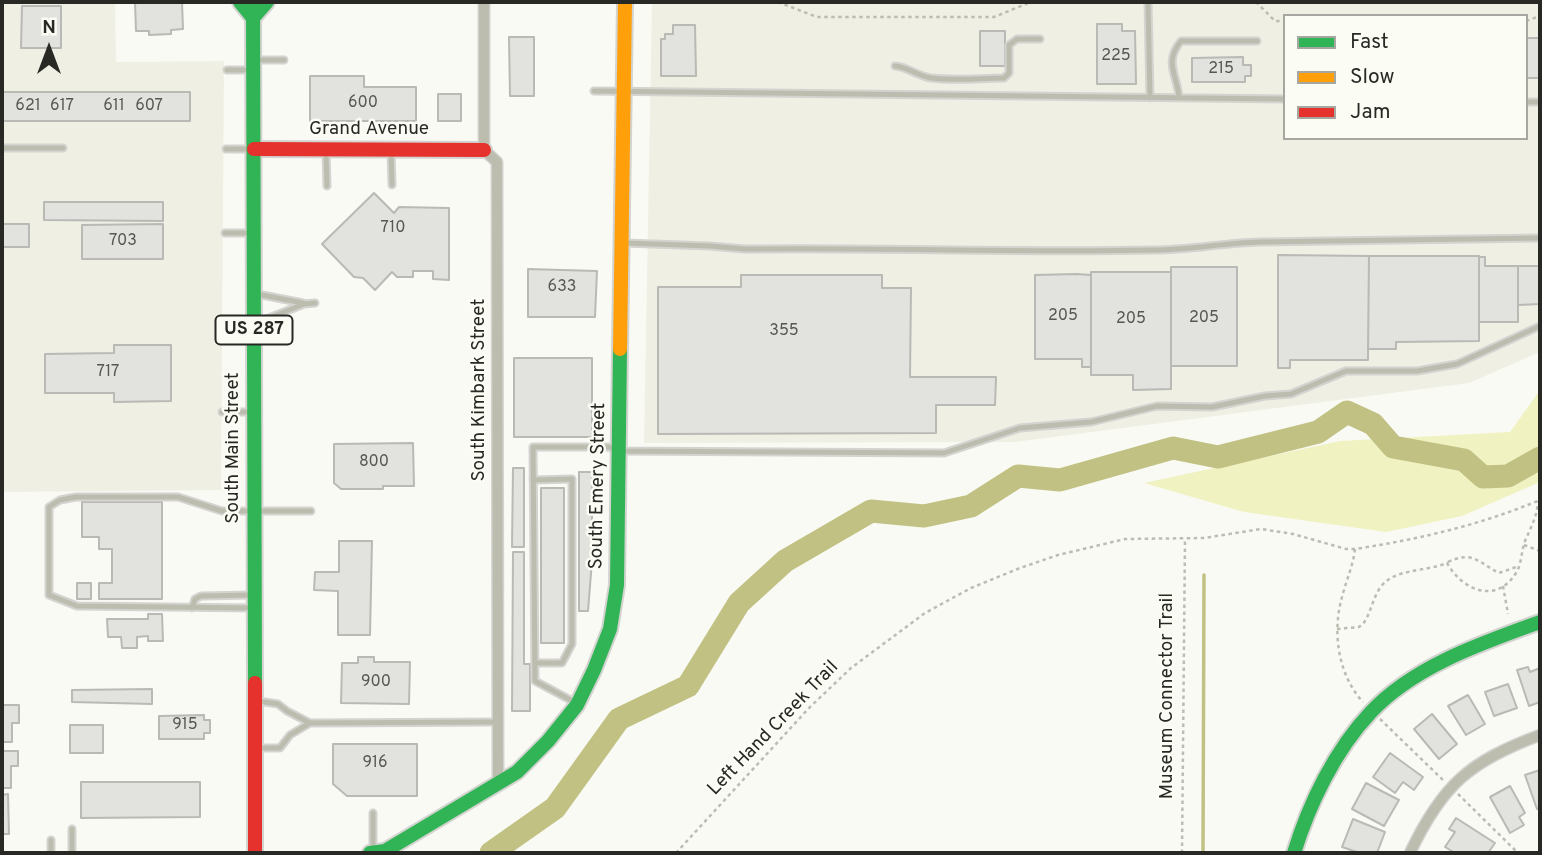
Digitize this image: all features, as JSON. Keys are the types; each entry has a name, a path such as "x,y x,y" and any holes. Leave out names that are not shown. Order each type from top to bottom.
{"main road":[{"path":"240,2 253,18 267,2"},
{"name":"South Main Street","path":"254,2 255,853"},
{"name":"South Emery Street","path":"371,853 385,851 517,772 548,741 578,704 610,629 617,585 625,2"},
{"name":"Grand Avenue","path":"254,149 484,150"},
{"path":"1294,853 1304,819 1328,771 1372,711 1409,681 1447,659 1540,622"}],"street":[{"name":"South Kimbark Street","path":"484,2 484,150 497,162 498,783"},
{"path":"1410,853 1426,820 1451,787 1478,762 1540,735"}],"lane":[{"path":"1148,2 1150,98"},
{"path":"895,66 907,67 930,78 1004,78 1009,73 1009,45 1017,39 1040,39"},
{"path":"1179,98 1172,71 1174,50 1181,41 1257,40"},
{"path":"227,70 284,60"},
{"path":"594,91 1283,99"},
{"path":"2,148 63,148"},
{"path":"226,149 254,149"},
{"path":"326,149 327,186"},
{"path":"391,149 392,185"},
{"path":"225,233 254,233"},
{"path":"622,243 744,249 1021,251 1185,250 1225,243 1540,238"},
{"path":"254,293 304,304"},
{"path":"226,323 254,324 304,304 315,303"},
{"path":"578,704 535,681 533,447 609,447 619,451 944,453 1020,428 1091,422 1157,407 1212,407 1265,396 1291,394 1346,371 1417,371 1457,364 1540,326"},
{"path":"222,412 254,412"},
{"path":"533,480 572,480 572,644 562,663 535,663"},
{"path":"254,601 192,608 77,606 49,595 49,507 60,500 76,497 178,497 222,511 311,511"},
{"path":"192,608 195,599 201,596 254,601"},
{"path":"254,700 278,704 310,723 498,722"},
{"path":"254,748 281,748 290,735 310,723"},
{"path":"371,853 373,813"},
{"path":"72,829 72,853"},
{"path":"51,840 51,853"}],"path":[{"path":"778,2 817,17 994,17 1031,2"},
{"path":"1256,2 1275,21 1283,21"},
{"path":"1447,563 1455,578 1470,588 1487,591 1503,586 1519,566 1524,545 1538,513 1539,500"},
{"name":"Left Hand Creek Trail","path":"676,853 809,708 851,668 925,613 995,578 1068,552 1125,539 1185,539 1261,529 1277,530 1346,549 1355,549 1439,534 1503,515 1539,500"},
{"name":"Museum Connector Trail","path":"1182,853 1185,539"},
{"path":"1524,545 1540,551"},
{"path":"1355,549 1353,564 1342,594 1337,629 1346,676 1356,694 1372,711 1518,853"},
{"path":"1337,629 1359,628 1380,587 1391,578 1462,557 1476,559 1499,573 1519,566"},
{"path":"1503,586 1508,614"}],"shaded area":[{"path":"2,2 115,2 116,62 224,61 221,490 2,492"},
{"path":"652,2 1540,2 1540,352 1469,383 1015,442 644,443"}],"green space":[{"path":"1540,390 1540,482 1462,516 1386,532 1244,512 1144,483 1340,441 1510,432"}],"building":[{"path":"135,2 182,2 183,29 171,30 171,34 149,35 149,31 136,31"},
{"path":"22,6 61,6 61,48 21,48"},
{"path":"1097,24 1122,24 1122,31 1135,31 1136,84 1097,84"},
{"path":"673,25 695,25 696,76 661,76 661,39 665,39 665,34 673,34"},
{"path":"980,31 1005,31 1005,66 980,66"},
{"path":"509,37 534,37 534,96 510,96"},
{"path":"1528,38 1540,38 1540,78 1528,78"},
{"path":"1243,57 1243,65 1251,65 1251,76 1245,76 1245,82 1192,82 1192,58"},
{"path":"310,76 364,76 364,87 416,87 416,121 310,121"},
{"path":"2,92 190,92 190,121 2,121"},
{"path":"438,94 461,94 461,121 438,121"},
{"path":"374,193 394,213 399,207 449,208 449,280 433,279 433,271 413,271 413,277 397,277 392,272 375,290 363,278 354,277 322,244"},
{"path":"44,202 163,202 163,221 44,220"},
{"path":"2,224 29,224 29,247 2,247"},
{"path":"163,224 163,259 82,259 82,225"},
{"path":"1278,255 1369,256 1368,360 1290,360 1290,368 1278,368"},
{"path":"1369,256 1479,256 1479,341 1396,342 1396,349 1368,349"},
{"path":"1479,257 1485,257 1485,266 1518,266 1518,322 1479,322"},
{"path":"1518,266 1540,266 1540,304 1518,305"},
{"path":"1171,267 1237,267 1237,366 1171,366"},
{"path":"528,269 597,271 595,317 528,317"},
{"path":"1091,272 1171,272 1171,389 1133,390 1133,375 1091,375"},
{"path":"741,275 882,275 882,288 911,288 910,377 996,377 995,405 936,405 936,433 658,434 658,287 741,287"},
{"path":"1035,275 1091,275 1091,367 1082,367 1082,359 1035,359"},
{"path":"114,345 171,345 171,401 114,402 114,393 45,393 45,354 114,353"},
{"path":"514,358 592,358 592,437 514,437"},
{"path":"413,443 414,486 341,489 334,483 334,444"},
{"path":"513,468 524,468 524,547 512,547"},
{"path":"579,472 592,472 592,561 588,611 579,611"},
{"path":"541,488 564,488 564,643 541,643"},
{"path":"82,502 162,502 162,599 99,599 99,583 112,583 112,549 99,549 99,537 82,537"},
{"path":"339,541 372,541 370,635 338,635 338,591 314,590 315,572 339,572"},
{"path":"513,552 524,552 524,664 530,664 530,711 512,711"},
{"path":"77,583 91,583 91,599 77,599"},
{"path":"148,614 162,614 163,641 148,641 148,636 137,637 137,648 122,648 121,637 108,637 107,619 148,619"},
{"path":"358,657 374,657 374,662 410,662 409,704 341,703 342,663 358,663"},
{"path":"1528,667 1530,672 1540,668 1540,702 1529,706 1517,670"},
{"path":"1508,684 1517,708 1494,716 1485,692"},
{"path":"152,689 152,704 72,702 72,690"},
{"path":"1468,695 1485,724 1466,735 1448,706"},
{"path":"2,705 19,705 19,723 12,723 12,742 2,742"},
{"path":"1432,714 1457,744 1439,759 1414,729"},
{"path":"204,715 204,720 210,720 210,733 204,733 204,739 159,739 159,716"},
{"path":"70,725 103,725 103,753 70,753"},
{"path":"333,744 417,744 417,796 347,796 333,784"},
{"path":"2,751 18,751 18,766 11,766 11,788 2,788"},
{"path":"1390,753 1423,777 1414,790 1403,782 1395,793 1373,777"},
{"path":"1540,770 1540,808 1537,809 1525,775"},
{"path":"81,782 200,782 200,817 81,818"},
{"path":"1366,783 1399,800 1384,826 1352,809"},
{"path":"1510,786 1525,813 1519,817 1524,825 1510,833 1490,797"},
{"path":"8,794 9,834 2,834 2,795"},
{"path":"1456,818 1495,843 1488,853 1455,853 1445,847 1455,832 1449,829"},
{"path":"1353,819 1385,832 1377,853 1360,853 1342,847"}],"waterway":[{"path":"491,853 555,808 619,719 688,686 739,603 785,561 871,511 924,516 971,506 1018,476 1060,480 1173,448 1218,457 1318,432 1347,412 1373,424 1393,447 1464,460 1483,477 1508,476 1540,458"},
{"path":"1203,853 1204,575"}],"traffic: fast":[{"path":"240,2 253,18 267,2"},
{"path":"253,2 255,683"},
{"path":"370,853 385,851 517,772 548,741 577,705 610,629 617,585 620,349"},
{"path":"1294,853 1315,797 1335,760 1358,727 1388,696 1407,681 1450,658 1540,622"}],"traffic: slow":[{"path":"620,349 625,2"}],"traffic: jam":[{"path":"254,149 484,150"},
{"path":"255,683 255,853"}]}
